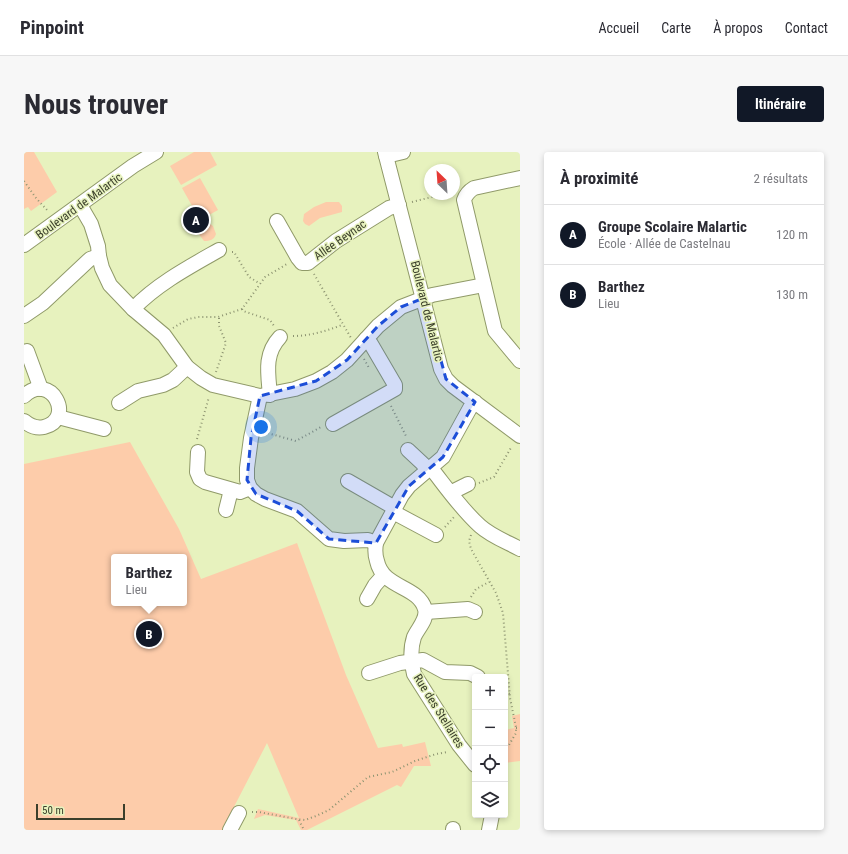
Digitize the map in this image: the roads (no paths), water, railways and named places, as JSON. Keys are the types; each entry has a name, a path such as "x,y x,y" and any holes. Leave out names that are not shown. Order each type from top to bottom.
{"street":[{"name":"Boulevard de Malartic","path":"133,166 143,152"},
{"name":"Boulevard de Malartic","path":"24,245 133,166 156,152"},
{"path":"386,154 403,152"},
{"name":"Boulevard de Malartic","path":"386,154 441,369 446,379 453,386 475,402 517,439"},
{"path":"520,178 474,188 469,191 464,200 495,331 520,361"},
{"path":"80,205 91,224 98,246 102,268 110,285 169,340 187,367 201,378 211,390 265,395 295,389 316,381 332,372 347,360 378,326 401,307 424,298 484,285"},
{"name":"Allée Beynac","path":"277,221 298,258 302,262 308,263 336,241 389,208 399,205"},
{"path":"134,309 139,303 174,276 219,250"},
{"path":"24,316 43,303 90,259 99,256"},
{"path":"280,337 273,345 268,359 265,395 253,429 247,468 247,480 250,488 256,494 265,499 296,511 329,538 344,541 368,540 376,543"},
{"path":"333,424 395,389 395,385 371,344 366,339"},
{"path":"28,351 40,389"},
{"path":"119,403 138,391 163,385 173,380 187,367"},
{"path":"24,396 34,390 47,390 56,399 59,405 58,416 53,423 47,427 34,428 24,421"},
{"path":"472,611 426,612 424,604 416,595 383,576 378,566 375,549 376,543 409,486 443,457 470,408 475,402"},
{"path":"58,416 104,430"},
{"path":"408,450 429,469 480,526 520,550"},
{"path":"198,452 197,472 200,479 205,482 240,492 250,488"},
{"path":"348,481 436,535"},
{"path":"452,494 454,491 468,484"},
{"path":"226,510 231,490"},
{"path":"366,599 375,584 383,576"},
{"name":"Rue des Stellaires","path":"426,612 424,620 414,637 412,649 414,674 472,761"},
{"path":"369,673 400,663 423,660 445,672 472,674"},
{"path":"230,830 239,813"},
{"path":"489,830 491,818"}],"place":[{"name":"Groupe Scolaire Malartic","path":"196,220"},
{"name":"Barthez","path":"149,634"}]}
